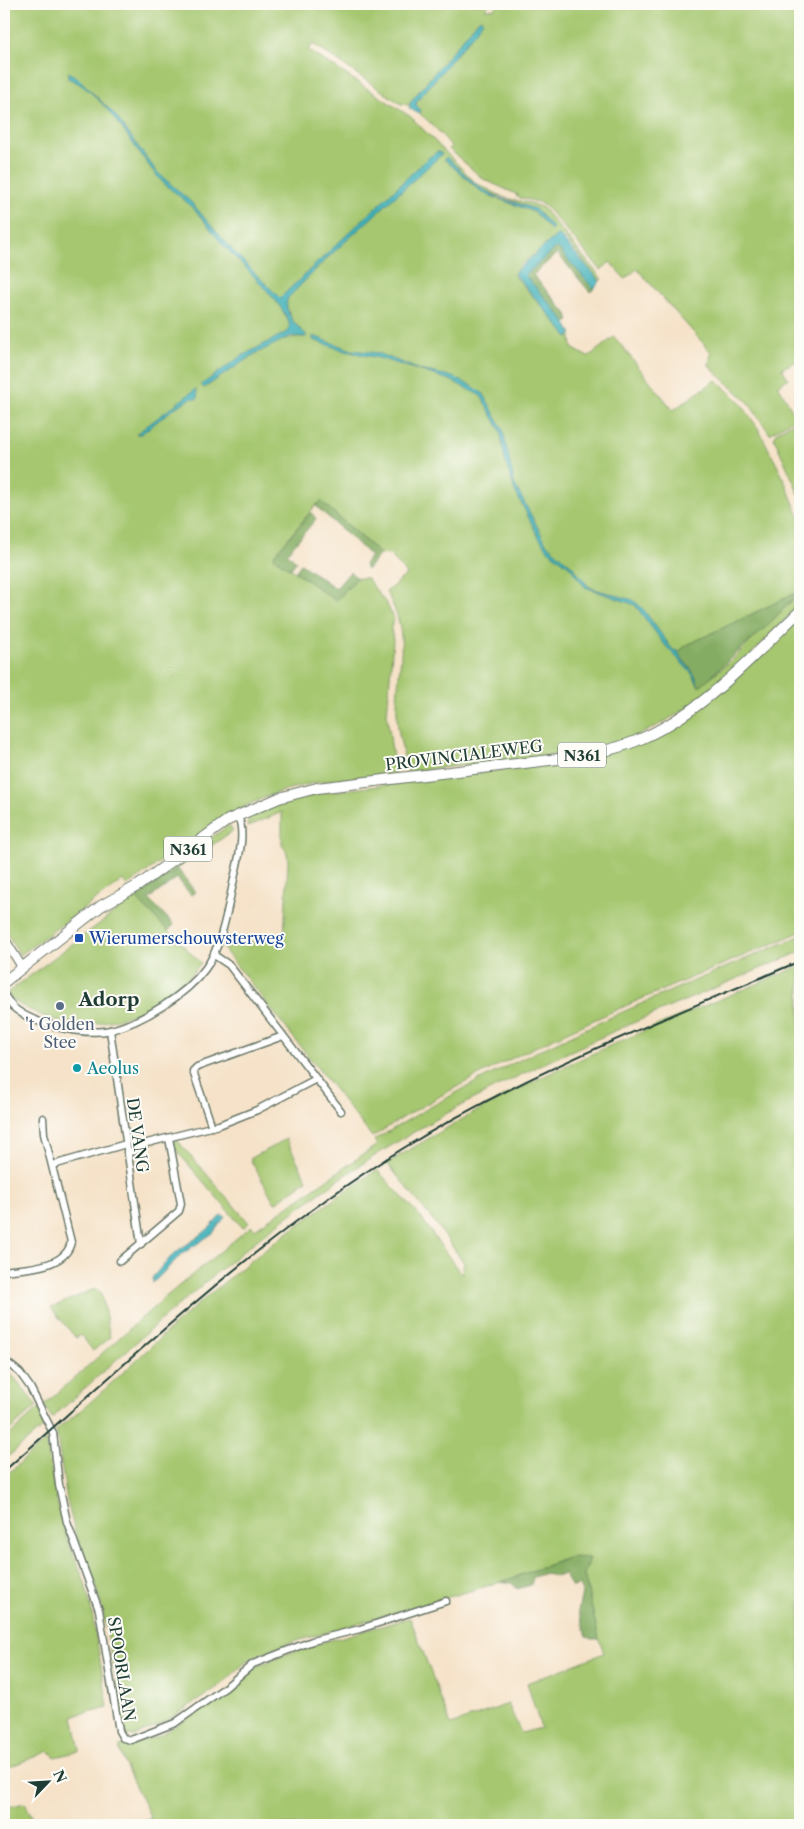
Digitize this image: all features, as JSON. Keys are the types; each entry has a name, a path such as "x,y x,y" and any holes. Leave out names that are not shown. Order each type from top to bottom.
{"main road":[{"name":"PROVINCIALEWEG","path":"4,982 80,924 116,904 139,885 238,816 279,798 317,788 593,754 637,740 662,728 699,704 800,611"}],"street":[{"path":"4,995 14,1008 41,1022 74,1030 110,1030 132,1023 191,986 214,955 237,862 241,830 238,816"},
{"path":"4,938 22,967"},
{"path":"214,955 229,965 341,1111"},
{"name":"DE VANG","path":"110,1030 141,1244"},
{"path":"212,1127 193,1071 197,1067 283,1036"},
{"path":"127,1152 135,1151 146,1143 212,1127 257,1110 316,1079"},
{"path":"4,1271 46,1264 63,1258 69,1252 71,1242 44,1134 43,1118"},
{"name":"DE VANG","path":"120,1262 179,1211 181,1204 169,1138"},
{"path":"53,1165 126,1144"},
{"name":"SPOORLAAN","path":"4,1360 20,1373 30,1387 53,1433 59,1485 67,1522 99,1610 118,1731 123,1738 131,1740 175,1723 226,1687 253,1664 312,1641 360,1629 446,1601"}],"green space":[{"path":"4,4 489,4 485,9 494,9 497,4 800,4 800,360 782,368 788,379 778,385 796,417 770,434 748,402 709,366 711,352 637,269 625,279 610,262 601,270 546,207 538,202 517,197 516,195 518,195 483,179 449,149 451,146 447,141 419,113 421,112 416,105 417,101 475,32 482,19 480,18 409,105 401,104 313,44 308,50 411,117 476,183 505,198 530,203 543,208 602,279 600,281 563,236 527,259 516,270 514,275 568,337 571,336 572,348 588,357 614,337 673,410 716,380 740,402 758,428 783,477 800,519 800,591 687,645 677,653 691,669 699,686 731,661 800,593 800,603 750,655 713,688 674,716 636,736 579,751 408,772 397,720 401,637 394,608 386,592 407,574 390,555 380,554 353,529 317,504 274,555 276,559 336,600 357,578 367,578 388,606 394,620 391,629 393,640 387,715 395,773 299,786 264,798 243,808 203,831 127,886 123,880 20,955 4,928","holes":["442,154 324,261 288,298 287,308 289,313 306,335 305,337 279,341 266,347 204,388 240,357 289,331 291,327 279,303 280,298 427,159","446,157 474,184 485,191 535,209 551,230 534,212 483,193 444,159"]},
{"path":"557,247 594,289 590,292 557,253 533,275 567,314 569,321 567,323 525,275"},
{"path":"798,419 800,422 800,496 774,438 777,432"},
{"path":"321,501 380,554 367,570 364,564 371,556 316,506"},
{"path":"311,512 316,519 287,553 296,561 291,569 275,559 274,555"},
{"path":"301,564 334,587 337,587 350,572 357,578 336,601 295,572"},
{"path":"800,591 771,622 699,687 691,669 677,653 687,645"},
{"path":"800,617 800,932 636,1001 528,1051 475,1077 372,1137 222,947 284,937 288,861 287,853 282,844 282,812 247,827 249,816 270,806 321,793 549,764 649,740"},
{"path":"229,825 233,831 135,897 133,893"},
{"path":"178,869 195,892 191,895 177,878 149,899 174,925 168,931 135,897"},
{"path":"135,897 201,963 186,980 169,994 129,1016 85,1024 63,1022 41,1015 18,1004 7,993"},
{"path":"800,936 800,952 646,1017 545,1063 445,1114 350,1172 261,1237 218,1272 52,1418 44,1405 163,1299 252,1226 255,1229 377,1145 374,1140 436,1104 537,1051"},
{"path":"800,966 800,1825 142,1825 143,1820 151,1819 127,1769 120,1746 157,1737 224,1695 257,1666 299,1649 410,1618 451,1725 508,1704 521,1733 541,1728 527,1683 604,1653 584,1574 590,1559 567,1558 501,1582 283,1645 248,1660 221,1685 168,1720 135,1736 127,1735 124,1731 104,1617 94,1578 76,1535 67,1501 56,1430 88,1404 228,1279 301,1222 377,1170 419,1215 461,1274 464,1263 437,1225 387,1163 479,1110 536,1080 634,1035"},
{"path":"286,1139 307,1180 275,1203 250,1159"},
{"path":"177,1140 249,1223 243,1228 170,1143"},
{"path":"94,1289 101,1292 110,1337 93,1351 81,1335 76,1338 51,1308"},
{"path":"4,1368 14,1377 37,1406 4,1435"},
{"path":"39,1408 47,1424 4,1460 4,1440"},
{"path":"46,1440 56,1498 68,1541 85,1583 91,1607 108,1707 73,1716 80,1751 55,1757 49,1751 4,1769 4,1477"},
{"path":"572,1557 590,1558 584,1574 599,1639 592,1639 586,1636 578,1611 582,1593 580,1585 572,1587 564,1574 556,1577 546,1573 533,1577 531,1585 517,1589 512,1583 501,1582"},
{"path":"4,1798 8,1807 25,1803 36,1825 4,1825"}],"water":[{"path":"480,18 483,21 475,32 417,101 416,105 421,112 417,113 409,108 411,101"},
{"path":"68,72 78,78 115,115 157,172 191,202 233,251 280,298 427,159 438,151 442,154 324,261 288,298 288,313 294,323 306,334 306,337 291,336 253,355 204,388 201,385 240,357 289,331 289,322 274,298 262,284 226,248 193,209 161,180 104,106 80,84 67,78"},
{"path":"446,157 479,187 499,198 535,209 553,228 551,230 534,212 483,193 444,159"},
{"path":"558,234 600,281 594,289 557,247 525,275 564,320 572,334 568,337 514,273"},
{"path":"313,336 352,350 378,353 420,370 450,376 484,394 503,430 514,483 546,543 573,567 588,586 633,600 643,609 673,650 678,651 682,660 695,676 698,685 692,674 664,644 635,605 585,587 570,567 548,550 538,536 515,491 505,460 500,430 481,396 450,380 379,358 345,351 313,340"},
{"path":"196,389 198,398 192,398 176,407 141,434 136,434"},
{"path":"221,1215 225,1217 213,1233 182,1254 153,1283 152,1278 168,1260 181,1248 205,1232"}],"railway":[{"path":"4,1471 196,1301 296,1221 402,1149 449,1121 547,1071 800,961"}],"place":[{"name":"Wierumerschouwsterweg","path":"79,938"},
{"name":"'t Golden Stee","path":"60,1006"},
{"name":"Aeolus","path":"77,1068"}],"district":[{"name":"Adorp","path":"109,999"}]}
